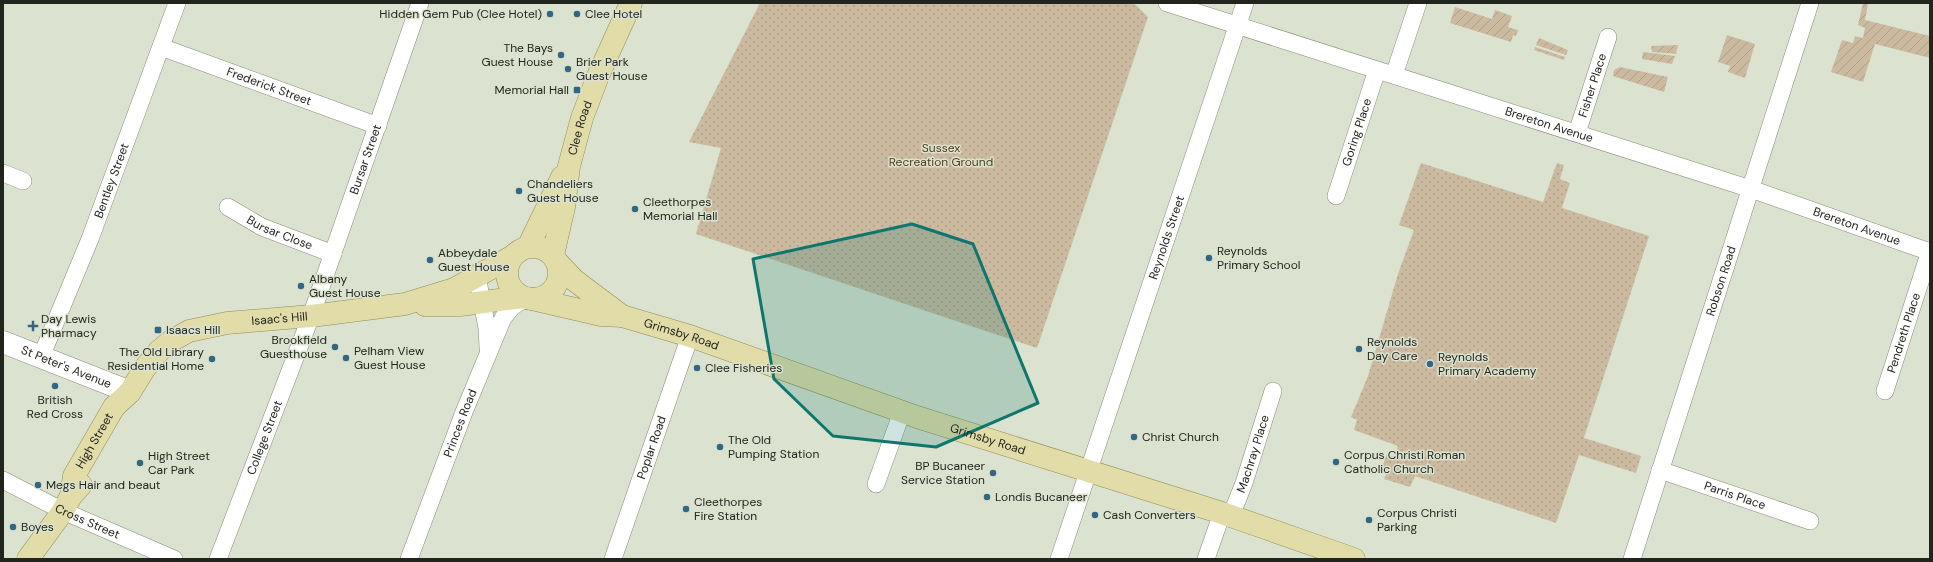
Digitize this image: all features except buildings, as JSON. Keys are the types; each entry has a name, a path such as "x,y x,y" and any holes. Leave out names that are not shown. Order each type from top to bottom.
{"main road":[{"name":"Clee Road","path":"555,258 564,207 569,166 582,118 598,76 631,3"},
{"name":"Clee Road","path":"520,252 569,166"},
{"path":"537,247 546,250 555,258 559,270 559,279 555,288 549,294 540,298 527,298 510,286 507,279 507,271 520,252 537,247"},
{"name":"Isaac's Hill","path":"159,351 171,341 190,331 227,323 311,316 405,304 454,289 520,252"},
{"name":"Grimsby Road","path":"555,258 574,280 622,316"},
{"name":"Grimsby Road","path":"527,298 601,315 622,316 690,336 902,412 1227,515 1354,559"},
{"name":"Isaac's Hill","path":"405,304 434,306 527,298"},
{"name":"High Street","path":"67,503 74,476 114,407 130,392 145,368 159,351"},
{"path":"28,559 67,503"}],"street":[{"name":"Bentley Street","path":"41,357 90,239 177,3"},
{"name":"Bursar Street","path":"311,316 420,3"},
{"name":"Brereton Avenue","path":"1167,3 1751,189 1930,252"},
{"name":"Reynolds Street","path":"1059,559 1245,3"},
{"path":"1394,75 1418,3"},
{"name":"Robson Road","path":"1632,559 1810,3"},
{"name":"Fisher Place","path":"1577,133 1608,37"},
{"name":"Frederick Street","path":"161,47 378,126"},
{"name":"Goring Place","path":"1336,196 1377,70"},
{"path":"3,173 23,181"},
{"name":"Bursar Close","path":"228,207 262,227 333,254"},
{"name":"Pendreth Place","path":"1885,391 1930,252"},
{"path":"477,276 487,328 488,354"},
{"name":"Princes Road","path":"409,559 503,318 512,307 527,298"},
{"name":"College Street","path":"218,559 311,316"},
{"name":"Poplar Road","path":"613,559 690,336"},
{"name":"St Peter's Avenue","path":"3,342 130,392"},
{"name":"Machray Place","path":"1206,559 1244,483 1273,391"},
{"path":"876,484 902,412"},
{"name":"Parris Place","path":"1660,470 1810,521"},
{"name":"Cross Street","path":"3,480 67,503 174,559"}],"highlighted area":[{"path":"912,224 973,244 1038,403 936,447 833,436 774,379 753,259"}],"green space":[{"name":"Sussex Recreation Ground","path":"760,3 1129,3 1136,5 1148,17 1037,348 696,234 721,148 689,142"},
{"path":"1863,3 1868,4 1865,20 1930,36 1930,58 1875,44 1863,82 1831,72 1842,40 1853,43 1855,36 1863,38 1865,28 1858,25"},
{"path":"1455,7 1492,19 1495,10 1512,16 1508,27 1518,30 1516,36 1513,35 1511,42 1450,23"},
{"path":"1727,35 1755,44 1745,78 1728,72 1730,66 1718,62"},
{"path":"1539,38 1568,50 1566,55 1536,45"},
{"path":"1678,45 1676,54 1652,52 1651,46"},
{"path":"1535,47 1565,57 1564,60 1534,50"},
{"path":"1643,52 1675,56 1672,64 1642,59"},
{"path":"1620,67 1668,77 1664,92 1613,76 1614,70"},
{"name":"Reynolds Primary Academy","path":"1421,163 1543,202 1557,163 1564,165 1560,179 1570,183 1562,208 1649,236 1584,438 1641,456 1636,473 1579,455 1556,523 1415,476 1410,487 1384,479 1386,474 1380,472 1387,454 1394,457 1398,446 1354,430 1357,420 1351,417 1368,376 1398,274 1414,230 1399,225"}],"place":[{"name":"Hidden Gem Pub (Clee Hotel)","path":"550,14"},
{"name":"Clee Hotel","path":"577,14"},
{"name":"The Bays Guest House","path":"561,55"},
{"name":"Brier Park Guest House","path":"568,69"},
{"name":"Memorial Hall","path":"577,90"},
{"name":"Chandeliers Guest House","path":"519,191"},
{"name":"Cleethorpes Memorial Hall","path":"635,209"},
{"name":"Reynolds Primary School","path":"1209,258"},
{"name":"Abbeydale Guest House","path":"430,260"},
{"name":"Albany Guest House","path":"301,286"},
{"name":"Day Lewis Pharmacy","path":"33,326"},
{"name":"Isaacs Hill","path":"158,330"},
{"name":"Brookfield Guesthouse","path":"335,347"},
{"name":"Reynolds Day Care","path":"1359,349"},
{"name":"Pelham View Guest House","path":"346,358"},
{"name":"The Old Library Residential Home","path":"212,359"},
{"name":"Reynolds Primary Academy","path":"1430,364"},
{"name":"Clee Fisheries","path":"697,368"},
{"name":"British Red Cross","path":"55,386"},
{"name":"Christ Church","path":"1134,437"},
{"name":"The Old Pumping Station","path":"720,447"},
{"name":"Corpus Christi Roman Catholic Church","path":"1336,462"},
{"name":"High Street Car Park","path":"140,463"},
{"name":"BP Bucaneer Service Station","path":"993,473"},
{"name":"Megs Hair and beaut","path":"38,485"},
{"name":"Londis Bucaneer","path":"987,497"},
{"name":"Cleethorpes Fire Station","path":"686,509"},
{"name":"Cash Converters","path":"1095,515"},
{"name":"Corpus Christi Parking","path":"1369,520"},
{"name":"Boyes","path":"13,527"}]}
